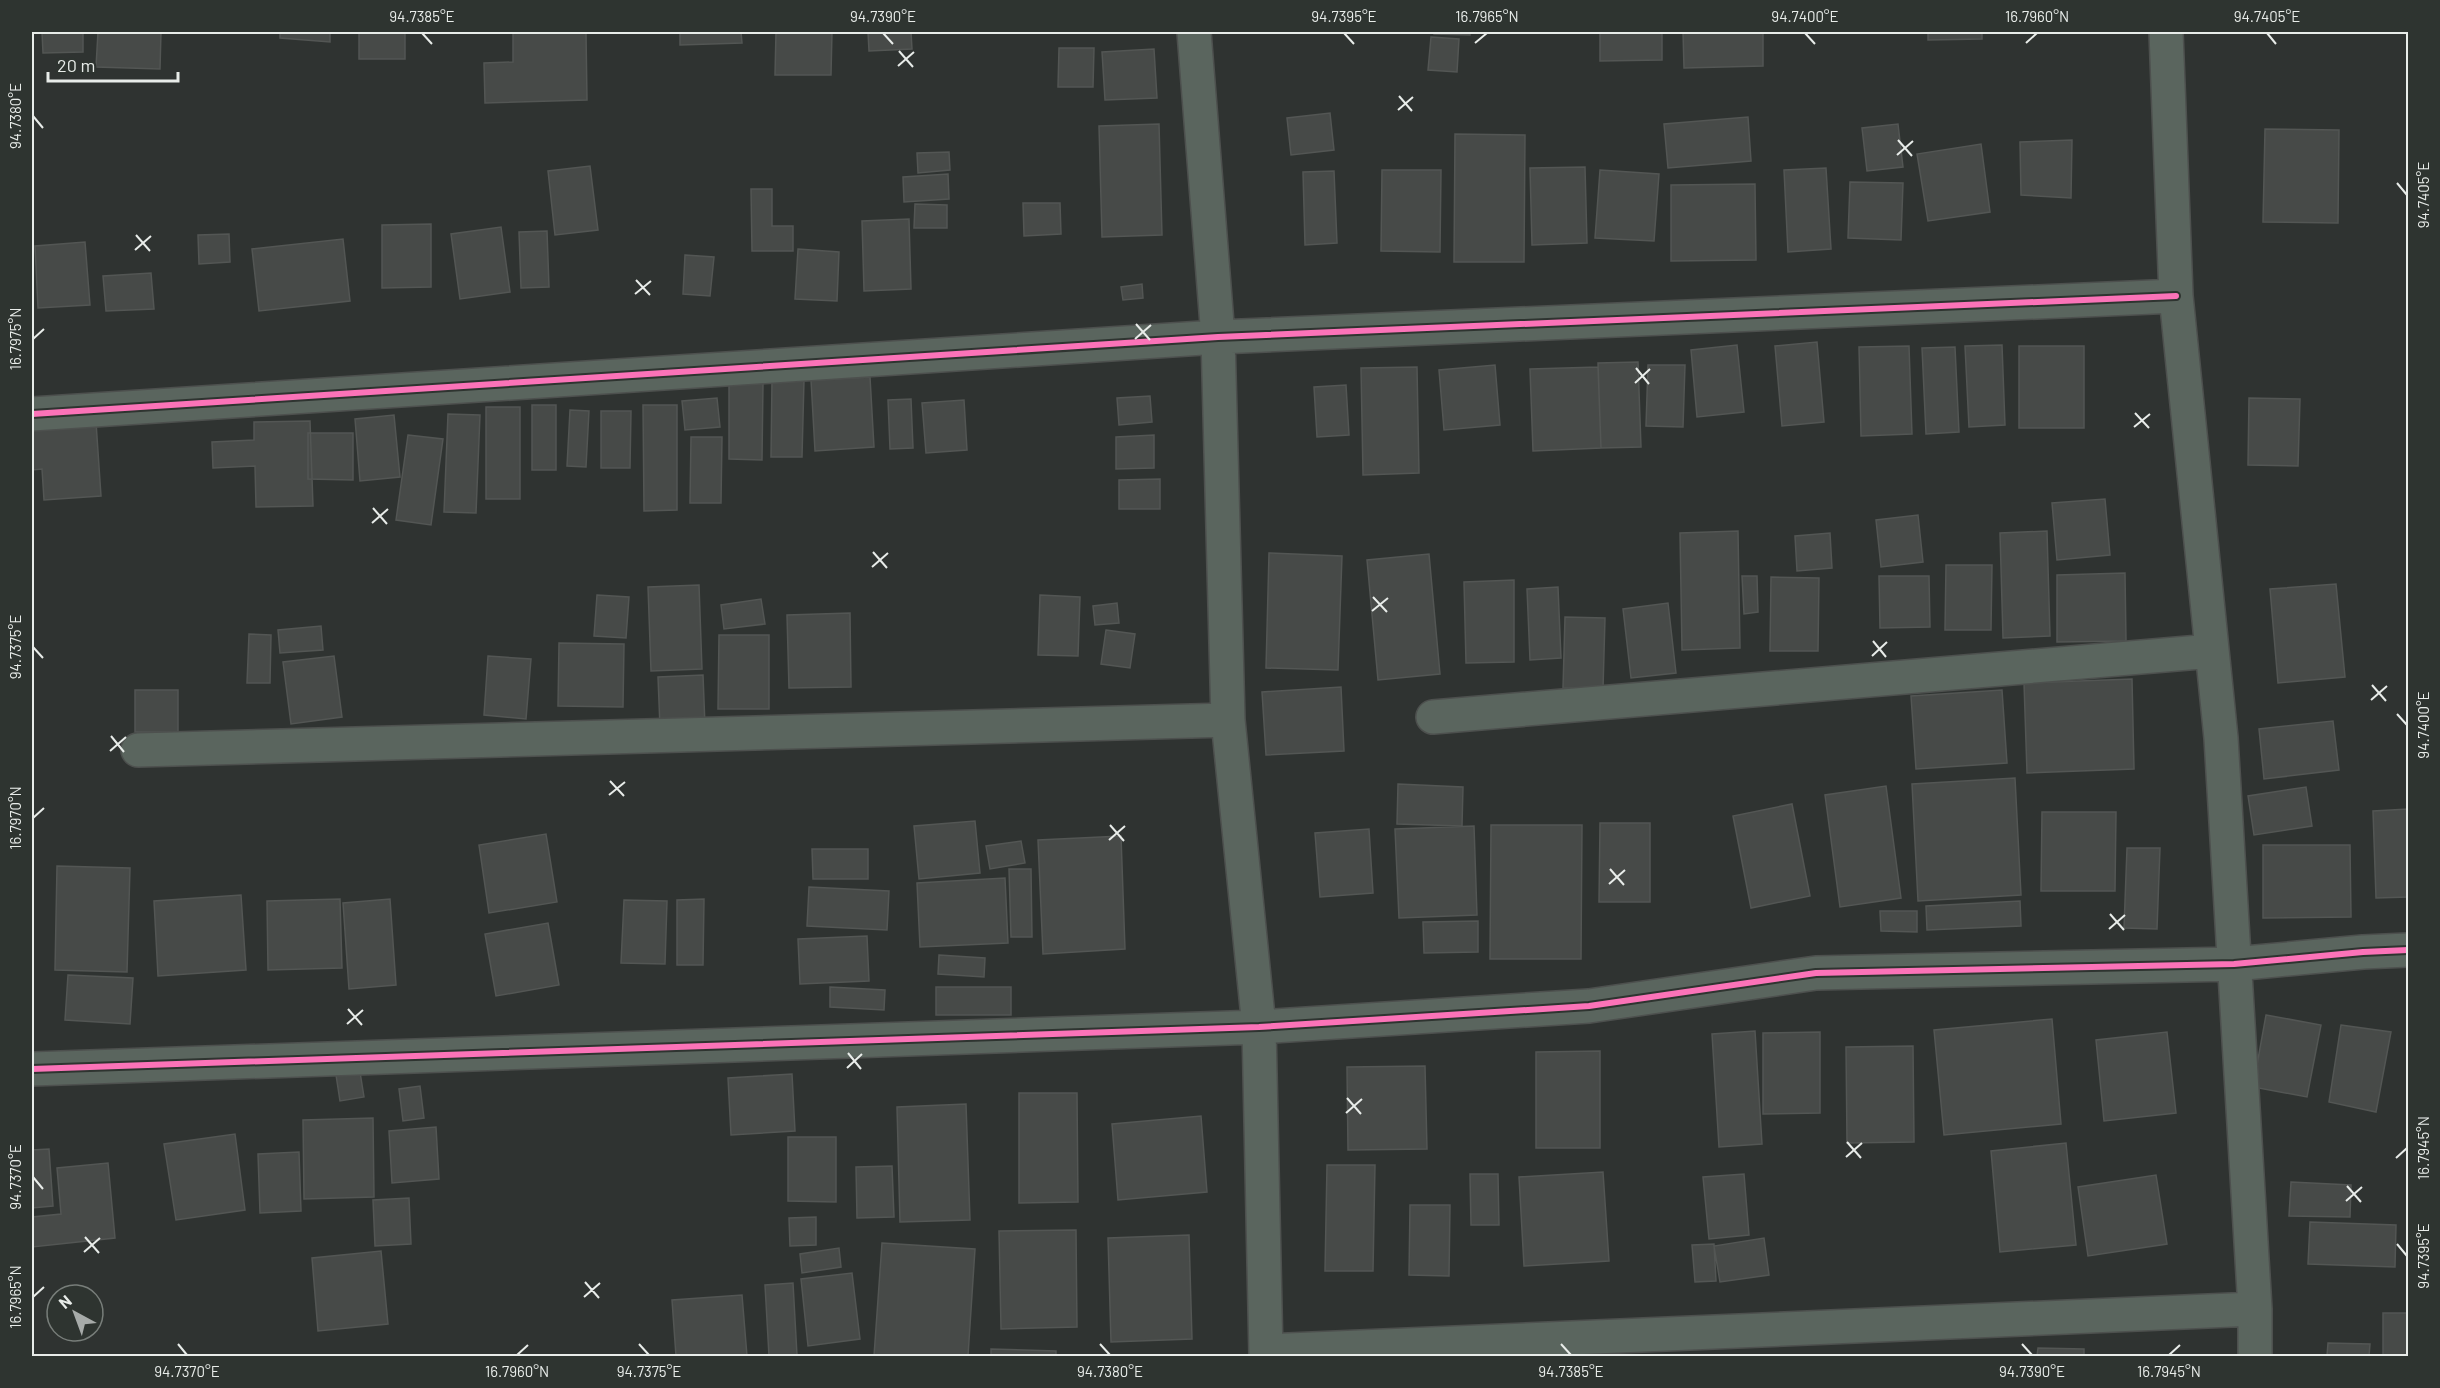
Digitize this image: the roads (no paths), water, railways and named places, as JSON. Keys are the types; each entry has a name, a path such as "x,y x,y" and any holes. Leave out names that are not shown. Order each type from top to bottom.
{"street":[{"path":"1194,32 1218,337 1228,720 1259,1027 1266,1353 2255,1309"},
{"path":"2166,32 2176,296 2221,738 2255,1309 2255,1356"},
{"path":"32,414 1218,337 2176,296"},
{"path":"1433,717 2212,651"},
{"path":"138,750 1228,720"},
{"path":"32,1069 1259,1027 1589,1006 1816,973 2234,964 2409,950"}]}
